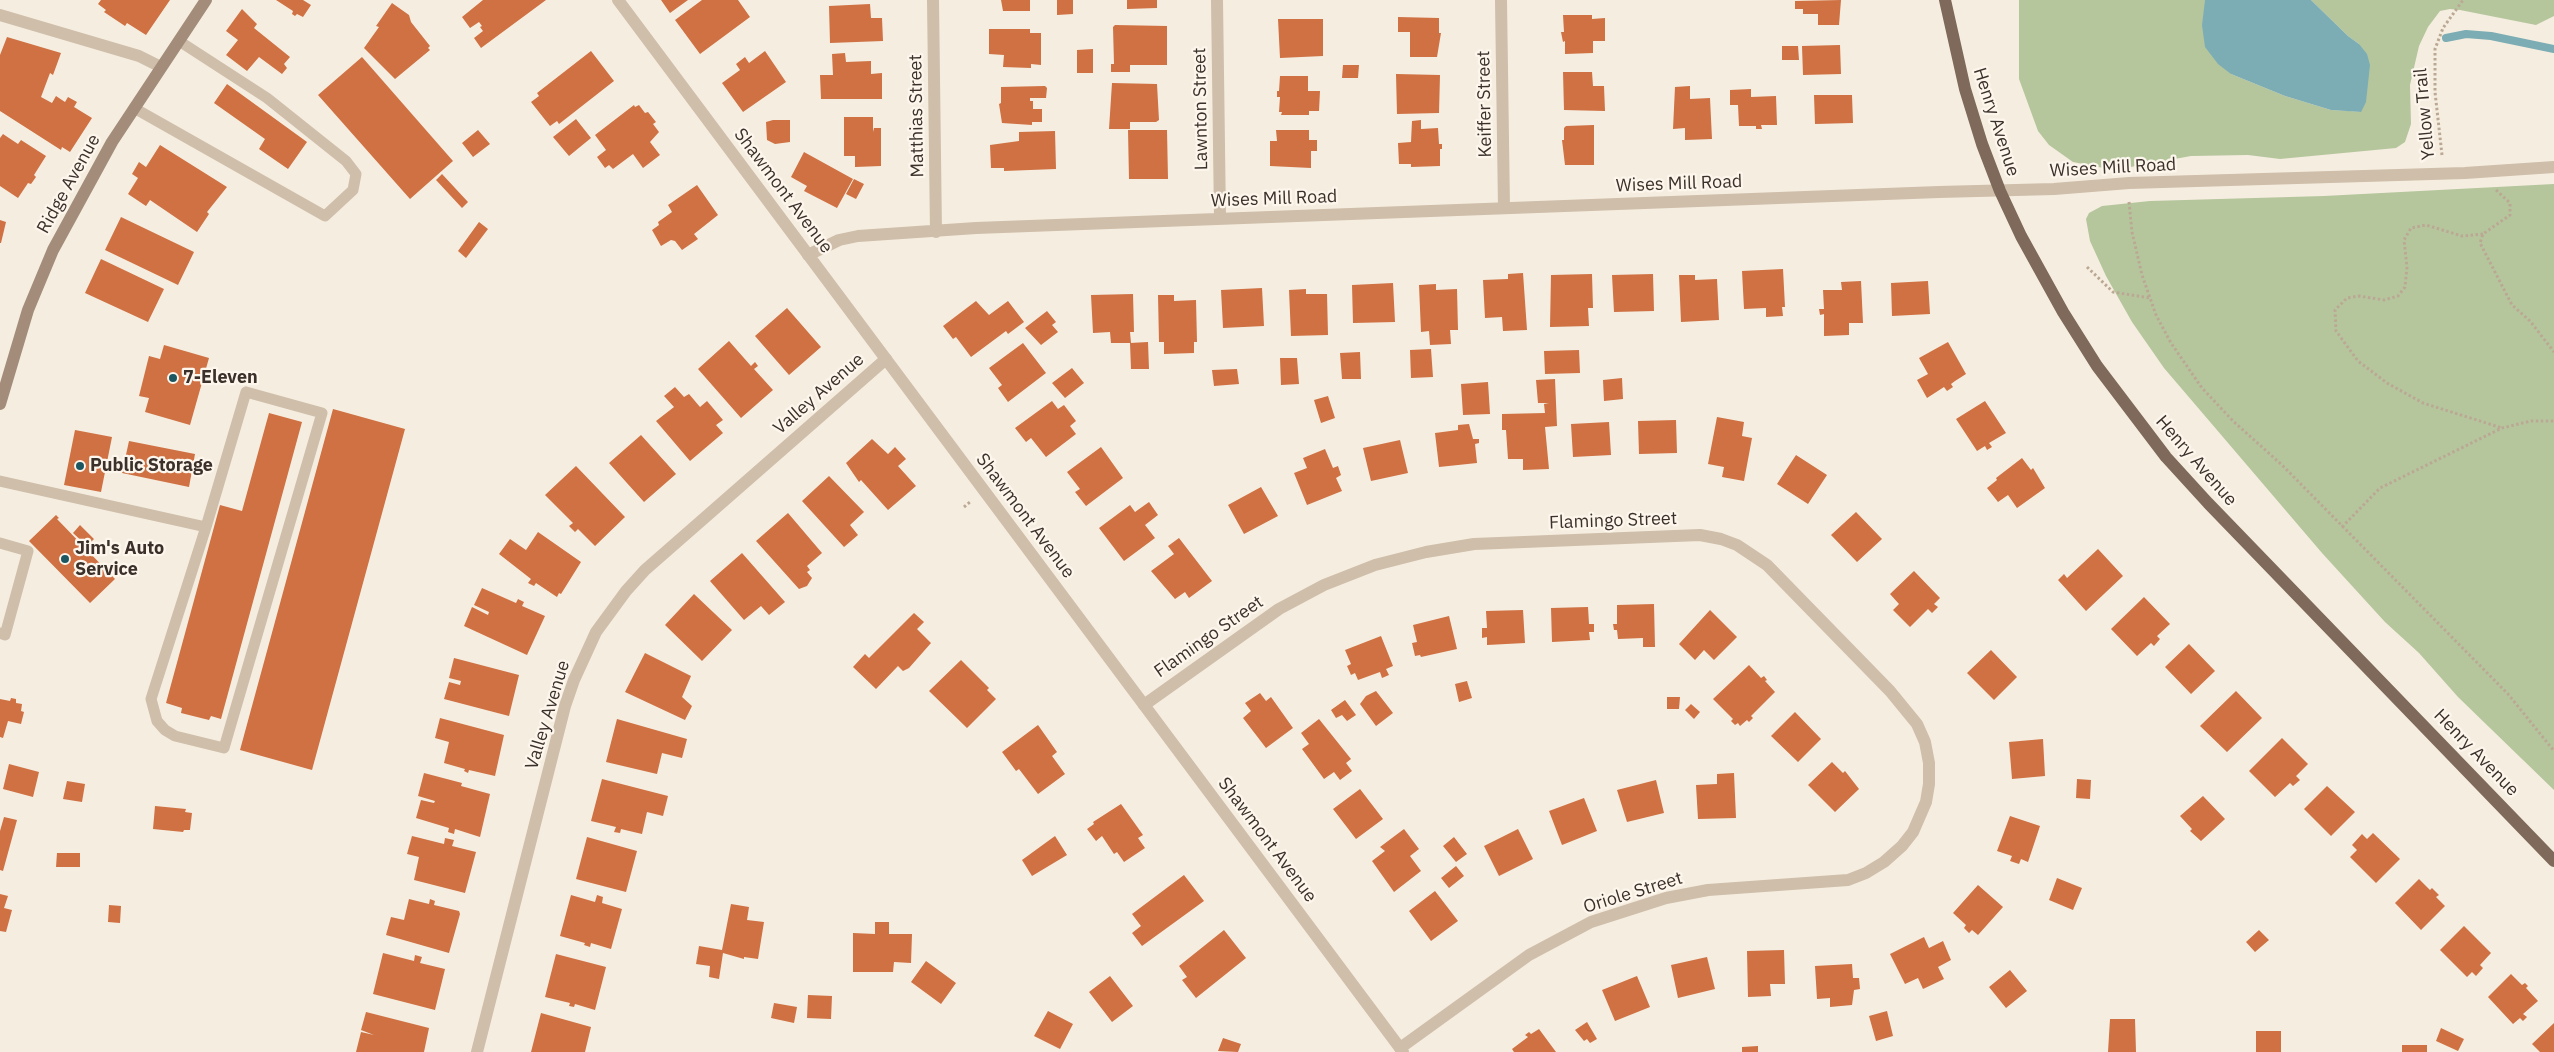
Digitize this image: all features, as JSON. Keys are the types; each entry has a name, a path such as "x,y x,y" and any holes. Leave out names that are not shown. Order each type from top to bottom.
{"main road":[{"name":"Ridge Avenue","path":"0,404 28,310 53,250 88,183 134,108 206,0"},
{"name":"Henry Avenue","path":"1945,0 1965,89 1982,144 2000,191 2021,236 2066,317 2097,366 2166,456 2554,861"}],"street":[{"name":"Shawmont Avenue","path":"618,0 1402,1050"},
{"name":"Matthias Street","path":"933,0 936,232"},
{"name":"Lawnton Street","path":"1217,0 1220,218"},
{"name":"Keiffer Street","path":"1501,0 1504,208"},
{"path":"0,15 139,56 161,67"},
{"name":"Wises Mill Road","path":"808,255 839,240 858,236 976,228 2054,189 2127,183 2444,173 2554,167"},
{"name":"Valley Avenue","path":"477,1052 565,706 574,680 596,632 626,591 645,570 886,359"},
{"name":"Flamingo Street","path":"1144,705 1279,610 1324,585 1375,565 1426,552 1474,544 1681,536 1721,539 1752,552 1767,565 1890,691 1917,724 1925,742 1929,784 1926,802 1920,818 1902,846"},
{"name":"Oriole Street","path":"1402,1050 1529,955 1591,922 1666,898 1708,890 1848,880 1866,873 1884,862 1902,846"}],"lane":[{"path":"134,108 325,216 353,190 356,174 353,168 333,150 267,98 179,41"},
{"path":"246,392 322,413 224,748 175,736 165,730 157,721 151,698 206,527 246,392"},
{"path":"0,481 206,527"},
{"path":"0,542 28,551 5,635 0,633"}],"path":[{"name":"Yellow Trail","path":"2444,173 2435,92 2435,48 2443,28 2463,0"},
{"path":"2491,171 2493,186 2510,203 2510,215 2484,234 2462,236 2426,224 2411,228 2404,240 2407,267 2405,287 2398,296 2384,300 2359,296 2347,298 2335,310 2336,331 2358,361 2386,383 2423,403 2502,428"},
{"path":"2127,183 2132,232 2142,276 2150,298 2170,343 2202,388 2233,421 2282,465 2508,694 2554,751"},
{"path":"2484,234 2480,244 2509,300 2554,352"},
{"path":"2087,267 2113,292 2150,298"},
{"path":"2342,527 2380,488 2502,428 2531,421 2554,421"}],"green space":[{"path":"2019,0 2205,0 2231,74 2285,96 2331,110 2361,112 2359,44 2348,36 2311,0 2554,0 2554,16 2536,25 2460,10 2440,11 2428,27 2419,46 2410,85 2411,124 2405,142 2396,148 2280,159 2248,155 2191,156 2114,170 2073,162 2049,145 2038,131 2019,79"},
{"path":"2554,184 2554,790 2458,697 2419,653 2385,622 2322,553 2164,368 2132,322 2106,276 2090,241 2086,219 2089,213 2102,206 2150,201 2324,196"}],"water":[{"path":"2205,0 2311,0 2348,36 2359,44 2367,54 2370,65 2366,102 2361,112 2331,110 2285,96 2231,74 2218,64 2205,47 2202,25"}],"building":[{"path":"101,0 170,0 146,35 127,23 125,26 104,12 106,10 98,4"},
{"path":"276,0 303,0 311,5 303,17 297,14 295,16 292,14 293,11"},
{"path":"483,0 546,0 481,48 474,38 483,31 480,27 482,26 479,22 470,28 462,17"},
{"path":"661,0 688,0 670,13"},
{"path":"702,0 738,0 750,17 700,54 675,20"},
{"path":"1001,0 1030,0 1030,11 1003,11"},
{"path":"1057,0 1073,0 1073,14 1057,15"},
{"path":"1127,0 1157,0 1157,8 1127,9"},
{"path":"1841,0 1839,25 1818,25 1818,14 1803,14 1803,9 1795,9 1795,1"},
{"path":"392,3 409,15 411,22 430,46 428,48 430,50 395,79 364,48 379,27 376,26"},
{"path":"870,4 871,18 882,18 883,41 830,43 829,6"},
{"path":"242,9 257,24 254,28 290,57 284,64 287,68 282,74 259,57 247,71 226,55 238,40 226,31"},
{"path":"1563,15 1592,15 1592,19 1605,18 1605,41 1593,41 1593,53 1565,54 1565,41 1563,42 1561,32 1564,32"},
{"path":"1398,17 1439,18 1439,33 1441,33 1437,57 1410,57 1410,32 1398,32"},
{"path":"1278,19 1323,19 1323,56 1280,58"},
{"path":"1115,25 1167,26 1167,65 1130,65 1130,72 1111,72 1111,64 1114,64 1113,27"},
{"path":"989,29 1030,29 1030,33 1041,33 1041,65 1031,64 1031,68 1003,67 1004,55 989,54"},
{"path":"7,37 61,53 53,75 50,73 41,97 52,103 56,96 65,102 68,97 77,102 74,107 92,118 70,152 62,147 61,150 0,111 0,55"},
{"path":"1840,45 1841,74 1803,75 1802,46"},
{"path":"1782,46 1798,46 1799,60 1782,60"},
{"path":"1093,49 1093,73 1077,73 1077,50"},
{"path":"591,51 614,81 559,124 557,121 550,126 531,102 539,96 537,93"},
{"path":"765,51 786,82 743,112 722,83 740,70 736,64 745,57 749,63"},
{"path":"845,53 846,62 871,61 871,74 882,73 882,99 821,99 820,75 833,75 832,54"},
{"path":"362,57 453,161 410,199 318,95"},
{"path":"1343,65 1359,65 1358,78 1342,78"},
{"path":"1563,72 1592,72 1593,86 1604,86 1605,111 1564,110"},
{"path":"1396,74 1440,75 1439,113 1397,114"},
{"path":"1280,76 1308,76 1308,91 1320,91 1319,111 1309,111 1309,115 1281,115 1282,112 1279,112 1280,97 1277,97"},
{"path":"1112,83 1157,84 1159,120 1156,122 1130,122 1130,129 1109,129"},
{"path":"227,84 307,142 288,169 259,149 265,139 214,103"},
{"path":"1045,86 1047,88 1046,98 1030,98 1030,101 1033,101 1033,109 1042,109 1042,122 1032,122 1032,125 1002,123 999,104 1001,103 1001,87"},
{"path":"1690,86 1690,99 1710,98 1712,139 1685,140 1685,128 1673,129 1675,87"},
{"path":"1751,89 1751,97 1776,96 1777,125 1761,125 1762,129 1756,129 1756,126 1739,126 1738,105 1730,105 1730,90"},
{"path":"1814,95 1852,95 1853,123 1815,124"},
{"path":"634,105 635,107 639,105 656,122 653,124 659,132 650,142 660,155 643,168 633,154 613,169 609,165 605,168 597,157 606,150 595,135"},
{"path":"844,117 873,117 873,132 874,128 881,128 881,166 855,167 855,156 844,156"},
{"path":"576,119 591,138 569,156 553,137"},
{"path":"790,120 790,142 775,144 767,140 766,122"},
{"path":"1421,120 1421,129 1438,128 1439,144 1442,144 1442,149 1440,149 1440,166 1411,167 1411,164 1399,164 1398,143 1411,142 1412,121"},
{"path":"1594,125 1594,165 1565,165 1562,140 1564,140 1564,128 1566,126"},
{"path":"478,130 490,144 473,157 462,143"},
{"path":"1128,130 1167,130 1168,179 1129,179"},
{"path":"1276,130 1309,130 1309,140 1317,140 1317,151 1311,151 1311,168 1270,166 1270,141 1277,141"},
{"path":"1055,131 1056,169 1004,171 1004,168 991,168 990,145 1019,141 1019,132"},
{"path":"3,134 18,144 21,140 46,156 34,175 36,177 31,184 28,183 18,198 0,186 0,138"},
{"path":"160,145 227,187 207,212 209,214 197,232 150,200 146,206 128,194 138,178 132,174 139,162 146,167"},
{"path":"804,152 853,179 837,208 804,191 807,186 791,177"},
{"path":"442,174 468,202 462,208 436,180"},
{"path":"854,179 864,184 856,199 846,194"},
{"path":"697,185 718,215 694,234 698,239 682,250 675,241 671,240 661,246 652,230 659,225 658,222 672,212 668,205"},
{"path":"121,217 194,252 178,285 105,250"},
{"path":"0,220 6,222 1,243 0,243"},
{"path":"479,222 488,229 466,258 458,251"},
{"path":"101,259 164,289 148,322 85,293"},
{"path":"1783,269 1785,307 1782,307 1783,316 1766,317 1766,308 1744,309 1742,271"},
{"path":"1523,273 1527,330 1503,331 1502,317 1485,318 1483,280 1508,279 1508,274"},
{"path":"1592,274 1593,308 1588,308 1589,326 1550,327 1551,275"},
{"path":"1653,274 1654,311 1614,312 1612,275"},
{"path":"1679,275 1695,275 1695,280 1717,279 1719,320 1681,322"},
{"path":"1861,281 1863,323 1849,323 1849,335 1824,336 1824,314 1820,315 1819,309 1824,309 1823,290 1842,290 1841,282"},
{"path":"1928,281 1930,314 1892,316 1891,283"},
{"path":"1393,283 1395,322 1353,323 1352,285"},
{"path":"1436,284 1436,290 1457,289 1458,330 1450,330 1451,344 1430,345 1429,331 1421,332 1419,285"},
{"path":"1262,288 1264,326 1223,328 1221,290"},
{"path":"1306,289 1306,294 1327,294 1328,335 1291,336 1289,290"},
{"path":"1133,294 1134,332 1130,332 1131,343 1111,343 1110,332 1093,333 1091,295"},
{"path":"1158,295 1174,295 1174,301 1196,300 1197,342 1194,342 1194,353 1164,354 1164,342 1159,342"},
{"path":"976,301 989,315 1008,301 1024,322 1008,334 1006,331 971,357 956,337 953,339 943,326"},
{"path":"787,308 821,347 789,375 755,336"},
{"path":"1047,311 1056,322 1052,325 1058,332 1041,345 1025,328"},
{"path":"729,341 751,366 755,362 758,366 754,369 773,390 741,418 698,369"},
{"path":"1148,342 1149,369 1131,369 1130,343"},
{"path":"1948,342 1966,374 1951,384 1953,387 1947,391 1944,387 1927,398 1917,380 1928,374 1919,358"},
{"path":"1023,343 1046,373 1008,402 998,388 1002,385 989,368"},
{"name":"7-Eleven","path":"164,345 209,358 190,425 145,412 149,398 139,396 149,356 160,359"},
{"path":"1431,349 1433,377 1411,378 1410,350"},
{"path":"1579,350 1580,373 1545,374 1544,351"},
{"path":"1360,352 1361,379 1342,379 1340,353"},
{"path":"1280,358 1297,358 1299,384 1281,385"},
{"path":"1072,368 1084,383 1065,398 1052,383"},
{"path":"1237,369 1239,384 1214,386 1212,370"},
{"path":"1622,378 1623,399 1604,401 1603,380"},
{"path":"1555,379 1557,426 1545,427 1549,469 1523,470 1523,459 1508,459 1506,430 1502,430 1502,414 1545,413 1544,404 1549,403 1538,403 1536,380"},
{"path":"1488,382 1490,414 1463,415 1461,384"},
{"path":"675,387 684,397 689,394 700,407 707,401 723,420 716,425 723,433 690,461 656,421 674,407 664,396"},
{"path":"1328,396 1335,418 1321,423 1314,400"},
{"path":"1052,401 1058,409 1064,405 1076,421 1070,426 1076,434 1046,457 1031,438 1026,442 1015,428"},
{"path":"1985,401 2006,433 1989,443 1992,447 1987,450 1985,446 1977,451 1956,419"},
{"path":"333,409 405,429 312,770 240,750"},
{"path":"269,413 302,422 221,719 211,716 209,720 181,713 182,708 166,703 220,505 242,511"},
{"path":"1717,417 1744,422 1742,436 1752,438 1744,481 1722,477 1724,467 1708,464"},
{"path":"1676,420 1677,453 1639,454 1638,421"},
{"path":"1609,422 1611,455 1573,457 1571,424"},
{"path":"1469,424 1473,439 1479,439 1479,443 1475,444 1477,463 1439,467 1435,433 1458,430 1458,425"},
{"path":"75,430 112,437 101,492 64,485"},
{"path":"641,435 676,474 644,502 609,463"},
{"path":"872,439 888,454 895,447 906,459 898,466 916,486 888,510 861,480 859,482 846,463"},
{"path":"1400,440 1408,473 1371,481 1363,448"},
{"path":"129,441 195,454 189,487 122,473"},
{"path":"1101,447 1123,478 1086,506 1075,492 1080,489 1067,472"},
{"path":"1325,449 1333,468 1338,466 1341,475 1336,478 1342,491 1307,505 1294,473 1307,468 1303,458"},
{"path":"1796,455 1827,475 1808,504 1777,484"},
{"path":"2022,458 2031,470 2033,468 2045,488 2017,508 2008,495 1998,502 1987,488 1997,480 1996,478"},
{"path":"576,466 625,517 595,546 578,529 575,532 569,526 573,523 545,495"},
{"path":"829,476 864,512 850,525 858,535 844,547 802,501"},
{"path":"1261,487 1278,516 1244,534 1228,505"},
{"path":"1149,502 1158,515 1145,525 1155,538 1124,561 1099,528 1130,505 1135,512"},
{"path":"1856,512 1882,539 1857,562 1831,535"},
{"path":"788,513 822,553 807,566 810,570 807,572 812,578 807,586 799,589 756,541"},
{"path":"56,515 59,518 57,519 115,579 90,603 29,541"},
{"path":"80,525 94,539 87,546 73,533"},
{"path":"538,532 581,562 561,594 559,593 557,597 536,583 534,586 528,583 531,579 499,554 510,539 526,550"},
{"path":"1179,538 1212,581 1189,598 1185,592 1175,599 1151,571 1174,554 1168,546"},
{"path":"2098,549 2123,576 2086,611 2058,580 2064,574 2067,578"},
{"path":"742,553 785,602 769,615 761,606 744,620 710,581"},
{"path":"1914,571 1940,598 1934,604 1938,607 1932,613 1928,609 1910,627 1893,610 1899,604 1890,594"},
{"path":"482,588 516,603 518,599 524,602 522,606 545,616 527,655 464,626 472,607 488,615 489,612 474,605"},
{"path":"694,594 732,630 702,661 665,625"},
{"path":"2144,597 2170,624 2157,636 2160,639 2154,646 2151,643 2137,656 2111,629"},
{"path":"1654,604 1655,647 1643,647 1643,638 1618,639 1617,630 1614,630 1613,624 1617,624 1617,605"},
{"path":"1588,607 1589,624 1594,624 1594,632 1589,632 1590,640 1552,642 1551,608"},
{"path":"1523,610 1525,643 1487,645 1487,637 1482,638 1482,628 1487,628 1486,611"},
{"path":"1710,610 1737,637 1714,660 1704,650 1695,660 1679,644"},
{"path":"914,613 924,622 917,629 931,643 909,668 903,671 898,666 876,689 853,667 865,654 869,658"},
{"path":"1449,616 1457,649 1421,657 1420,655 1415,656 1412,643 1417,642 1413,625"},
{"path":"1381,636 1393,666 1386,669 1389,675 1382,678 1380,672 1358,680 1355,673 1351,675 1347,666 1351,664 1345,650"},
{"path":"2189,644 2215,671 2191,694 2165,667"},
{"path":"1991,650 2017,677 1994,700 1967,673"},
{"path":"645,653 691,676 682,697 692,706 685,720 625,692"},
{"path":"454,658 519,675 509,716 444,699 449,682 460,685 461,681 449,678"},
{"path":"961,660 989,688 987,690 996,699 967,728 929,691"},
{"path":"1749,665 1761,678 1764,676 1767,680 1765,681 1775,692 1751,716 1753,718 1749,722 1747,720 1740,726 1738,723 1735,725 1731,721 1733,719 1713,699"},
{"path":"1467,681 1472,698 1459,702 1455,684"},
{"path":"1376,691 1393,713 1376,726 1360,704 1366,696"},
{"path":"2236,691 2262,718 2227,752 2200,726"},
{"path":"1260,693 1266,701 1271,697 1293,728 1266,748 1243,718 1251,711 1245,703"},
{"path":"1667,697 1680,697 1679,709 1667,709"},
{"path":"11,698 16,699 16,703 22,704 21,711 24,712 21,724 8,721 3,738 0,737 0,699 10,701"},
{"path":"1345,700 1356,715 1347,721 1342,715 1336,718 1331,710"},
{"path":"1691,704 1700,712 1694,719 1685,710"},
{"path":"1795,712 1821,739 1798,762 1771,736"},
{"path":"440,718 504,735 495,776 469,770 468,773 464,771 465,769 444,763 449,742 435,738"},
{"path":"617,719 687,739 682,758 662,753 657,774 606,762"},
{"path":"1319,719 1351,759 1346,763 1352,771 1340,780 1334,772 1324,779 1302,749 1309,744 1301,733"},
{"path":"1038,725 1057,752 1052,756 1065,774 1038,794 1019,769 1016,771 1002,752"},
{"path":"2282,738 2308,764 2296,776 2300,780 2293,786 2290,783 2275,797 2249,771"},
{"path":"2043,739 2045,776 2012,779 2009,742"},
{"path":"1832,762 1843,773 1845,771 1859,789 1835,812 1808,785"},
{"path":"9,764 39,772 33,797 3,789"},
{"path":"424,773 462,783 461,786 490,794 480,837 455,829 454,834 448,832 449,828 416,818 421,800 434,803 435,801 418,796"},
{"path":"1734,773 1736,818 1698,819 1696,785 1717,784 1717,774"},
{"path":"602,779 668,796 663,816 647,812 642,834 621,829 620,833 614,832 616,827 591,821"},
{"path":"2077,779 2091,780 2090,799 2076,798"},
{"path":"1656,780 1664,813 1627,822 1617,790"},
{"path":"67,781 85,784 82,802 63,799"},
{"path":"2327,786 2355,812 2331,836 2304,809"},
{"path":"1360,789 1383,819 1356,839 1333,809"},
{"path":"2203,796 2225,819 2201,841 2190,831 2192,829 2180,816"},
{"path":"1584,798 1597,831 1562,845 1549,811"},
{"path":"1121,804 1143,835 1138,838 1145,848 1124,862 1117,852 1114,854 1102,836 1096,841 1087,829 1094,824 1093,822"},
{"path":"155,806 186,809 185,812 192,813 190,830 184,830 183,832 153,829"},
{"path":"2010,816 2040,826 2028,862 2021,859 2019,864 2010,861 2012,856 1997,851"},
{"path":"4,817 17,820 3,871 0,870 0,831"},
{"path":"1404,829 1419,849 1410,856 1421,871 1394,892 1372,861 1385,851 1380,847"},
{"path":"1518,829 1533,859 1499,876 1484,846"},
{"path":"2373,833 2400,859 2376,883 2350,857 2357,850 2352,845 2362,834 2367,839"},
{"path":"412,836 444,844 445,838 454,840 452,846 476,852 465,893 414,880 419,857 407,854"},
{"path":"1055,836 1067,855 1032,876 1022,860"},
{"path":"587,837 637,851 626,892 576,879"},
{"path":"1454,837 1467,854 1456,862 1443,846"},
{"path":"57,853 80,853 80,867 56,867"},
{"path":"1456,866 1464,876 1449,888 1441,878"},
{"path":"1184,875 1204,901 1142,946 1132,933 1141,926 1132,914"},
{"path":"2057,878 2082,888 2073,910 2049,900"},
{"path":"2419,879 2430,890 2432,888 2439,895 2436,897 2445,906 2421,930 2395,903"},
{"path":"1978,885 2003,907 1978,935 1972,930 1969,933 1964,928 1966,925 1953,913"},
{"path":"1435,891 1458,921 1431,941 1409,911"},
{"path":"0,894 8,896 4,908 12,910 6,932 0,931"},
{"path":"571,895 595,902 597,895 603,897 602,903 622,909 611,949 591,943 590,947 584,945 585,943 560,936"},
{"path":"409,899 429,904 430,899 435,901 434,905 459,911 460,914 449,953 386,935 391,917 404,920"},
{"path":"731,904 749,907 747,920 764,922 758,959 744,957 744,959 723,953 719,979 709,977 710,966 696,964 699,946 722,950"},
{"path":"109,905 121,906 120,923 108,922"},
{"path":"875,922 889,922 889,934 912,934 911,963 894,962 893,972 853,972 853,933 875,934"},
{"path":"2464,926 2491,953 2480,965 2483,968 2476,976 2472,972 2467,977 2440,950"},
{"path":"1224,930 1246,958 1196,998 1182,980 1187,977 1179,966"},
{"path":"2259,930 2269,940 2255,952 2246,942"},
{"path":"1924,937 1929,948 1943,941 1951,960 1938,967 1944,979 1923,989 1918,978 1905,984 1890,954"},
{"path":"1784,950 1785,984 1770,984 1771,996 1748,997 1747,951"},
{"path":"383,953 414,961 415,955 422,957 420,963 445,969 435,1010 373,994"},
{"path":"556,954 606,967 595,1010 575,1004 574,1007 569,1006 570,1003 545,997"},
{"path":"1707,957 1715,989 1678,998 1671,965"},
{"path":"926,961 956,983 941,1004 911,982"},
{"path":"1852,964 1853,978 1859,978 1860,989 1854,990 1852,1005 1830,1007 1830,998 1817,999 1815,966"},
{"path":"2010,970 2027,991 2006,1008 1989,987"},
{"path":"2511,974 2522,985 2525,983 2528,986 2526,988 2538,1001 2523,1014 2527,1017 2523,1021 2520,1018 2513,1024 2488,997"},
{"path":"1110,976 1133,1006 1112,1022 1089,992"},
{"path":"1637,976 1650,1007 1615,1021 1602,990"},
{"path":"808,995 832,996 831,1019 807,1018"},
{"path":"774,1003 797,1007 794,1023 771,1018"},
{"path":"1048,1011 1073,1024 1060,1049 1034,1036"},
{"path":"1887,1011 1893,1036 1876,1041 1869,1016"},
{"path":"366,1012 429,1028 424,1052 356,1052 361,1032 374,1035 361,1030"},
{"path":"541,1013 591,1027 585,1052 531,1052"},
{"path":"2110,1019 2135,1019 2136,1052 2108,1052"},
{"path":"1587,1022 1597,1039 1590,1043 1587,1039 1584,1041 1575,1030"},
{"path":"2554,1023 2554,1052 2540,1052 2532,1044"},
{"path":"2441,1028 2464,1039 2458,1051 2436,1041"},
{"path":"1539,1029 1556,1052 1514,1052 1512,1049 1528,1037 1525,1035"},
{"path":"2256,1031 2281,1031 2281,1052 2256,1052"},
{"path":"1223,1038 1241,1044 1238,1052 1218,1051"},
{"path":"2402,1045 2427,1045 2427,1052 2402,1052"},
{"path":"1758,1046 1758,1052 1742,1052 1742,1047"}],"waterway":[{"path":"2446,38 2466,34 2491,36 2554,49"}],"place":[{"name":"7-Eleven","path":"173,378"},
{"name":"Public Storage","path":"80,466"},
{"name":"Jim's Auto Service","path":"65,559"}]}
